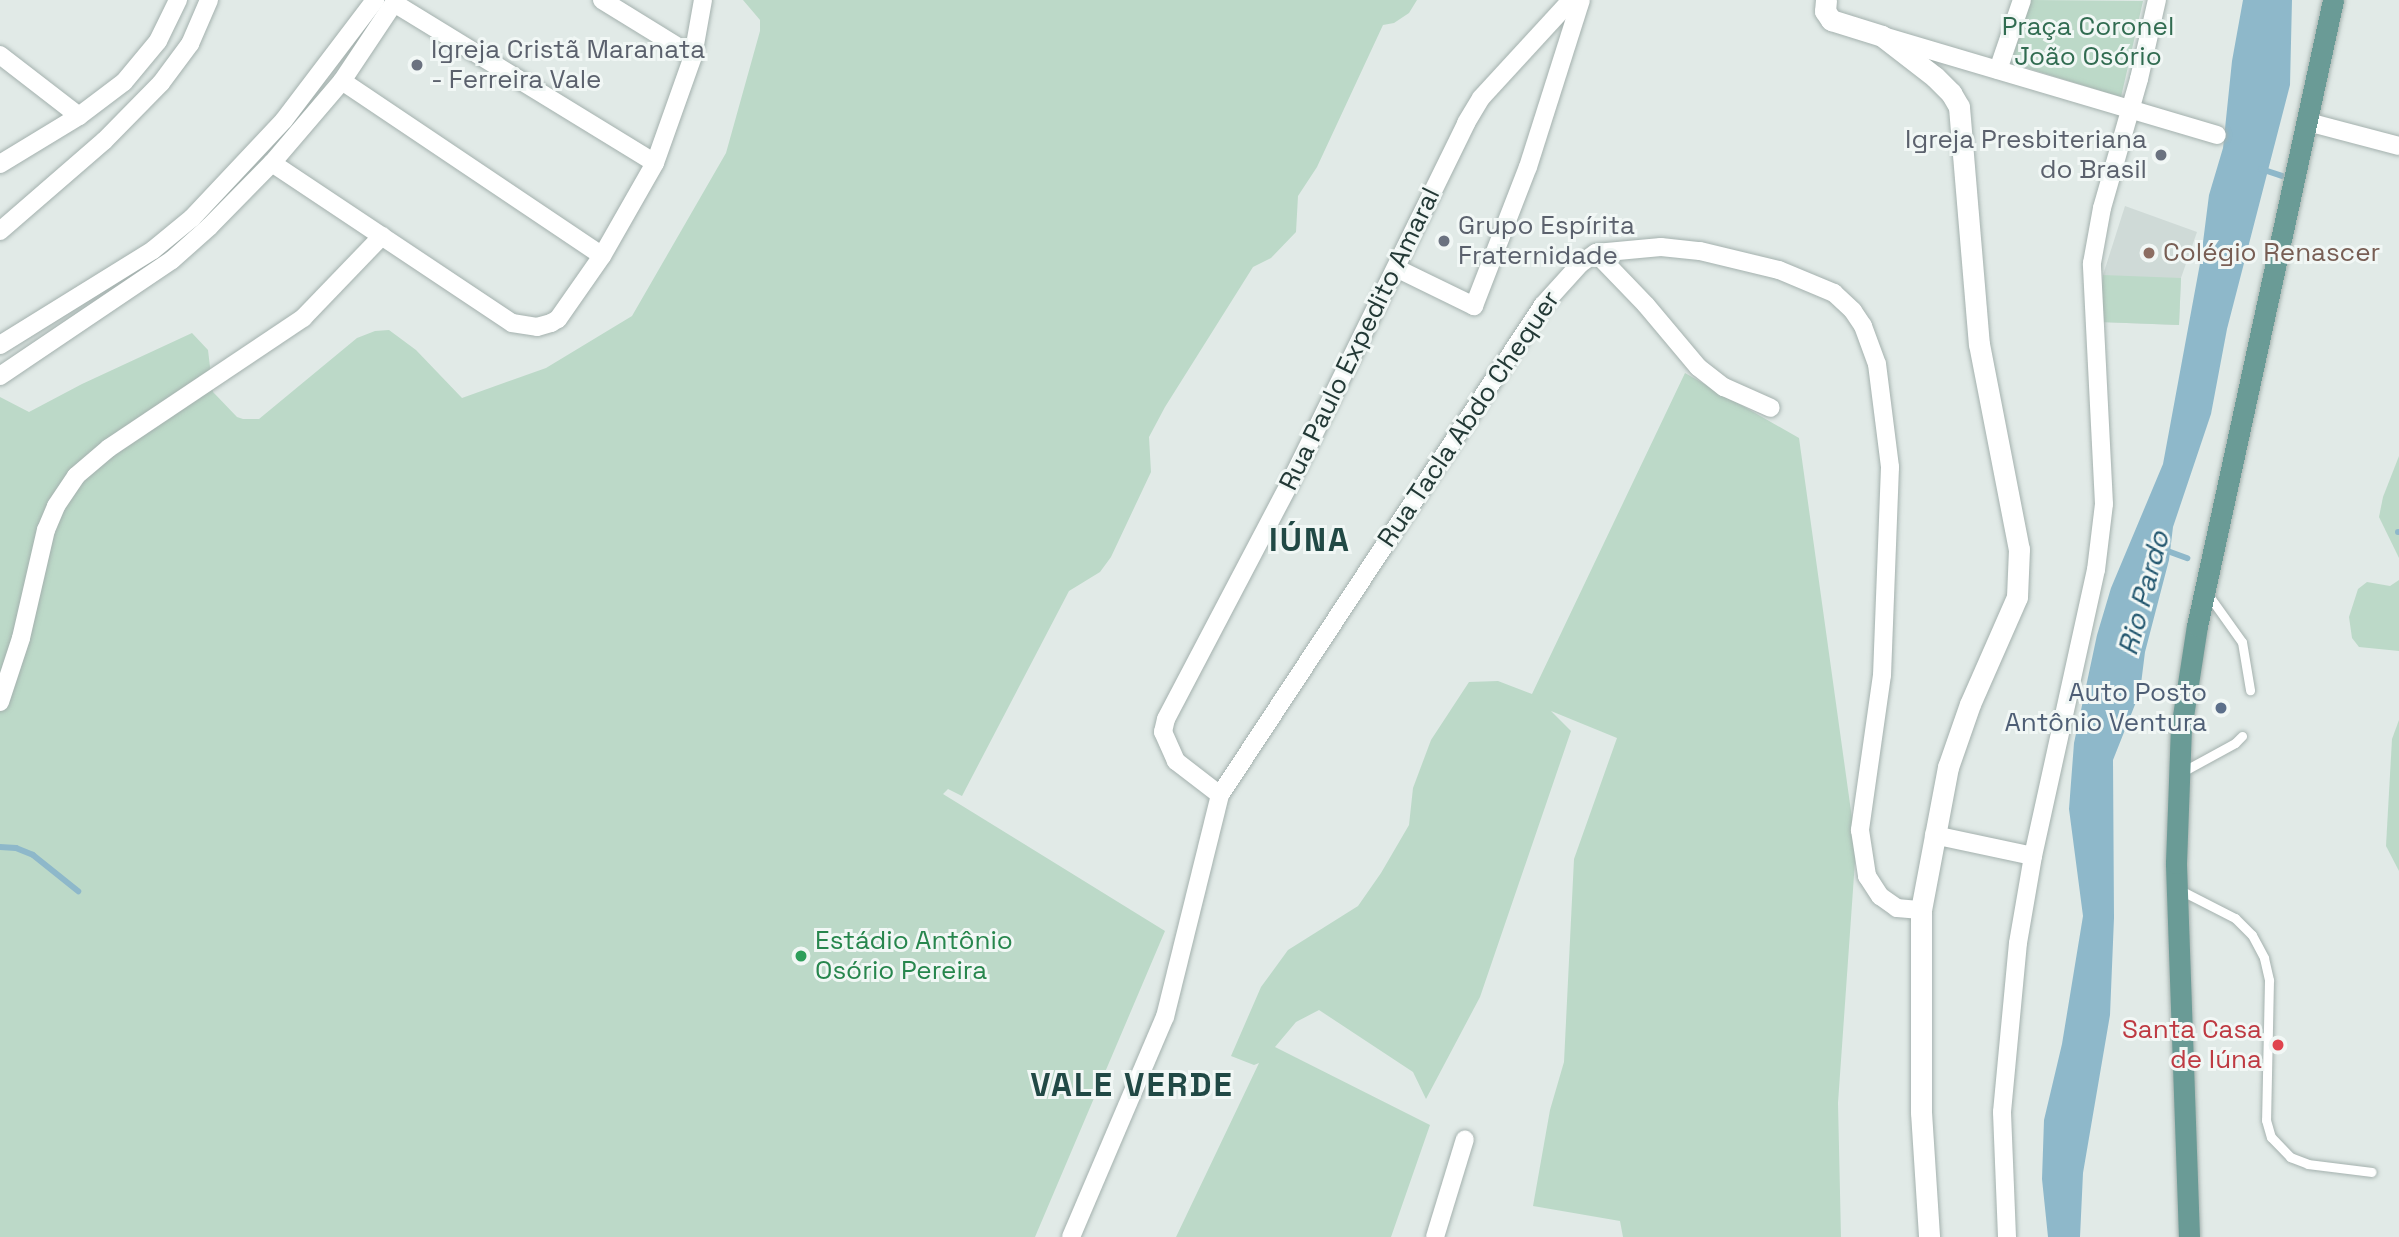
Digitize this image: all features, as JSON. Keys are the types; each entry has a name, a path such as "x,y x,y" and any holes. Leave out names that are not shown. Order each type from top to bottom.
{"main road":[{"path":"2189,1237 2176,888 2181,729 2205,590 2332,5"}],"street":[{"path":"0,164 79,116 124,82 158,41 178,0"},
{"path":"0,231 95,149 162,83 190,44 209,0"},
{"path":"0,345 153,250 192,218 284,120 375,0"},
{"path":"602,0 693,56"},
{"path":"272,163 512,323 537,327 558,319 602,256 655,163 693,56 703,0"},
{"name":"Rua Paulo Expedito Amaral","path":"1220,795 1176,761 1166,745 1163,732 1166,719 1289,485 1481,97 1572,0"},
{"path":"1396,268 1474,306 1528,167 1581,0"},
{"path":"1826,0 1826,14 1838,24 2217,135"},
{"path":"1998,70 2022,0"},
{"path":"2007,1237 2002,1112 2018,943 2032,856 2096,570 2104,504 2092,263 2102,208 2157,0"},
{"path":"0,376 172,260 272,163 342,81 395,1 655,163"},
{"path":"1882,36 1935,77 1951,93 1959,107 1979,344 2019,549 2017,597 1970,704 1948,767 1921,910 1921,1112 1929,1237"},
{"path":"0,55 79,116"},
{"path":"342,81 602,256"},
{"path":"2308,122 2399,146"},
{"path":"0,702 21,638 46,530 56,506 76,476 109,448 303,318 382,236"},
{"path":"1596,253 1661,247 1700,251 1779,270 1833,293 1853,311 1863,326 1877,364 1890,467 1882,675 1860,830 1867,876 1880,896 1897,908 1921,910"},
{"path":"1596,253 1646,305 1698,367 1724,387 1771,408"},
{"name":"Rua Tacla Abdo Chequer","path":"1071,1237 1165,1017 1220,795 1543,305 1580,264 1596,253"},
{"path":"1934,835 2032,856"},
{"path":"1435,1237 1465,1139"}],"lane":[{"path":"2205,590 2242,642 2247,656 2250,690"},
{"path":"2178,775 2235,743 2242,736"},
{"path":"2176,888 2235,918 2252,935 2264,958 2269,980 2266,1120 2271,1137 2290,1157 2308,1164 2372,1172"}],"shaded area":[{"name":"Colégio Renascer","path":"2125,206 2197,232 2181,278 2179,325 2100,322 2103,275"}],"green space":[{"path":"743,0 1417,0 1409,13 1394,23 1383,25 1317,167 1298,196 1296,232 1271,258 1253,267 1165,407 1149,437 1151,472 1111,557 1100,572 1069,591 962,796 948,789 943,794 1165,931 1035,1237 0,1237 0,397 29,412 192,333 208,350 213,392 237,417 243,419 259,419 357,338 375,331 389,330 416,350 462,398 546,368 632,316 726,153 760,31 760,20"},
{"name":"Praça Coronel João Osório","path":"2030,0 2143,1 2121,97 2011,63"},
{"path":"2103,275 2181,278 2179,325 2100,322"},
{"path":"1685,373 1799,438 1856,847 1838,1103 1841,1237 1623,1237 1620,1221 1533,1206 1550,1110 1564,1062 1574,859 1617,738 1551,711 1571,731 1480,997 1426,1099 1413,1072 1319,1010 1296,1022 1275,1047 1430,1125 1391,1237 1176,1237 1259,1063 1254,1065 1231,1056 1261,987 1288,950 1358,906 1381,873 1409,825 1413,788 1431,740 1469,682 1498,681 1532,694"},
{"path":"2399,456 2399,558 2379,517 2383,497"},
{"path":"2399,580 2399,651 2359,647 2352,638 2349,617 2358,589 2367,582 2390,586"},
{"path":"2399,720 2399,871 2386,846 2392,739"}],"water":[{"name":"Rio Pardo","path":"2243,0 2292,0 2290,85 2227,329 2211,414 2173,527 2169,560 2145,652 2140,692 2113,760 2114,918 2110,1015 2083,1173 2080,1237 2048,1237 2042,1179 2044,1120 2062,1044 2083,916 2069,809 2074,743 2097,635 2111,588 2163,464 2201,258 2209,195 2223,148 2232,61"}],"waterway":[{"path":"2261,169 2282,176"},
{"name":"Rio Pardo","path":"2162,549 2187,558"},
{"path":"0,847 16,848 33,855 78,891"}],"place":[{"name":"Igreja Cristã Maranata - Ferreira Vale","path":"417,65"},
{"name":"Igreja Presbiteriana do Brasil","path":"2161,155"},
{"name":"Grupo Espírita Fraternidade","path":"1444,241"},
{"name":"Colégio Renascer","path":"2149,253"},
{"name":"Auto Posto Antônio Ventura","path":"2221,708"},
{"name":"Estádio Antônio Osório Pereira","path":"801,956"},
{"name":"Santa Casa de Iúna","path":"2278,1045"}],"district":[{"name":"IÚNA","path":"1310,541"},
{"name":"VALE VERDE","path":"1132,1086"}]}
